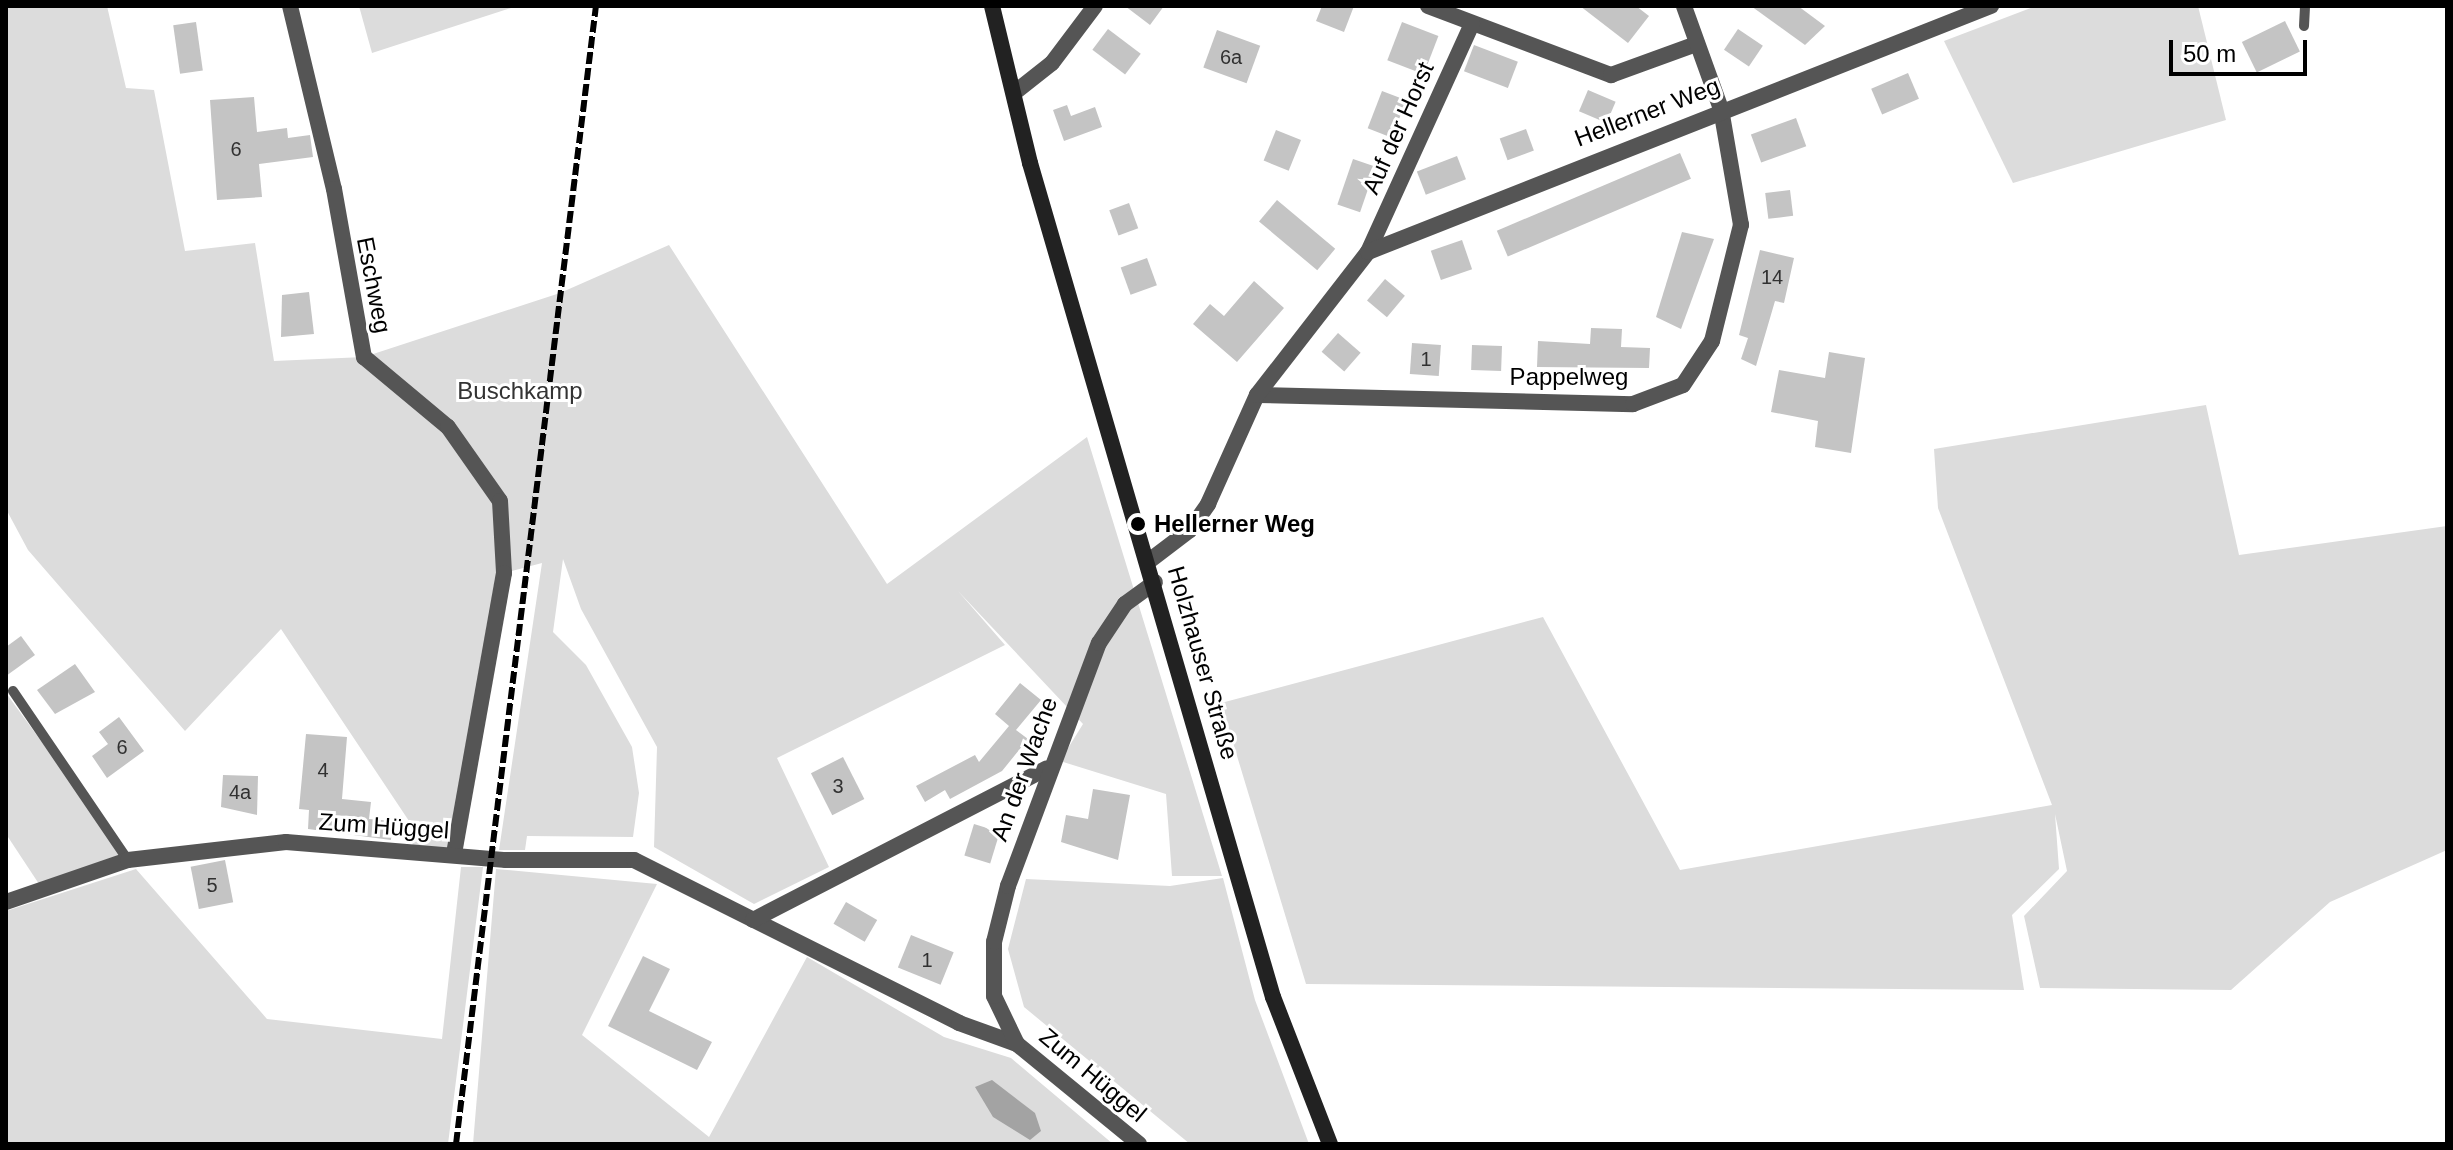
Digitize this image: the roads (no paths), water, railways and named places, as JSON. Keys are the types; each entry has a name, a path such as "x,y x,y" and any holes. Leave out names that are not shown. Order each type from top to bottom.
{"street":[{"name":"Eschweg","path":"290,6 334,189 364,357 448,427 500,501 504,573 454,855"},
{"name":"Holzhauser Straße","path":"992,6 1014,93 1273,997 1330,1144"},
{"path":"1014,93 1052,63 1095,6"},
{"path":"1428,6 1611,75 1696,44"},
{"name":"Pappelweg","path":"1257,395 1633,404 1683,385 1712,341 1735,275 1741,225 1721,109 1684,6"},
{"name":"Hellerner Weg","path":"1368,252 1721,109 1991,6"},
{"name":"Auf der Horst","path":"1368,252 1472,24"},
{"path":"1149,561 1190,530 1208,504 1257,395 1368,252"},
{"name":"An der Wache","path":"994,996 994,942 1046,769 1099,643 1125,604 1155,582"},
{"path":"753,920 1046,769"},
{"name":"Zum Hüggel","path":"6,902 128,860 286,842 454,855 634,860 959,1023 1017,1044 1139,1144"},
{"name":"Zum Hüggel","path":"994,996 1017,1044"}],"lane":[{"path":"2304,26 2305,6"},
{"path":"13,691 128,860"}],"railway":[{"path":"456,1144 596,6"}],"place":[{"name":"Hellerner Weg","path":"1138,524"}],"park label":[{"name":"Buschkamp","path":"520,391"}]}
